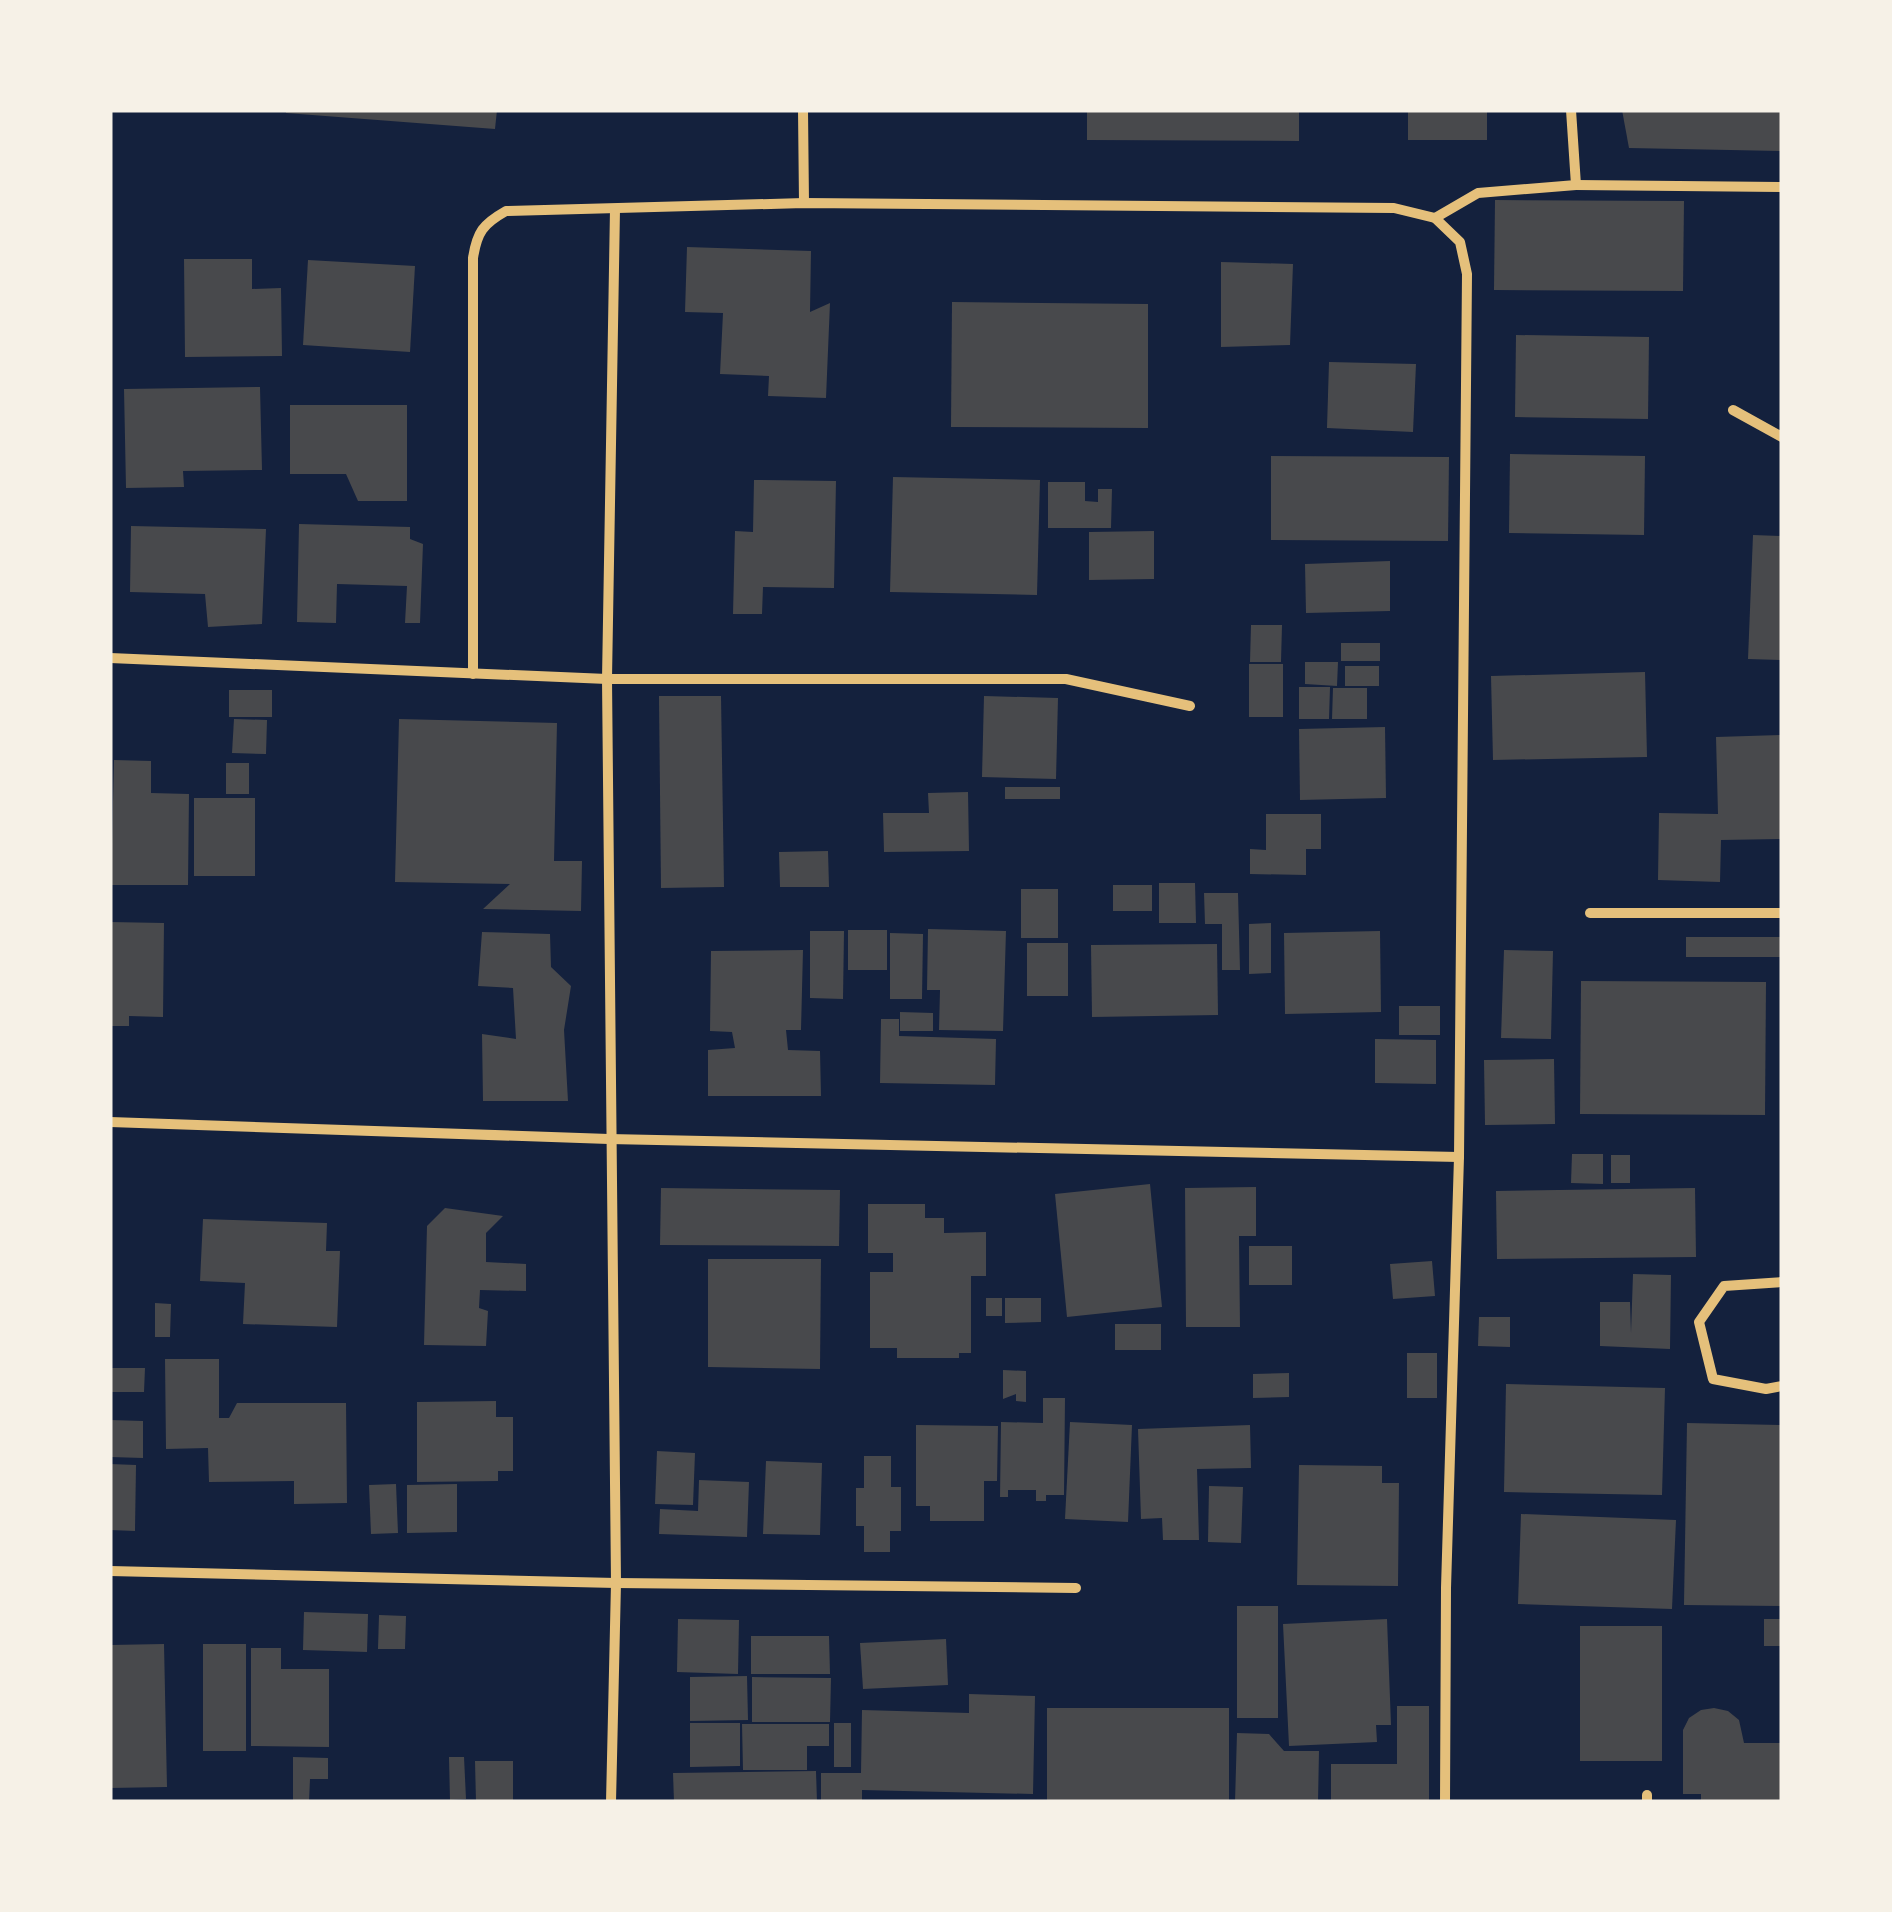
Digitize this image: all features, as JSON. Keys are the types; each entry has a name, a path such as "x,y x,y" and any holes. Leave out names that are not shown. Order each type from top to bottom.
{"street":[{"path":"803,110 804,203"},
{"path":"1572,110 1576,185"},
{"path":"1434,218 1478,193 1576,185 1782,187"},
{"path":"473,674 473,258 476,234 506,211 804,203 1394,208 1434,218 1460,242 1468,274 1459,1157 1446,1588 1446,1802"},
{"path":"611,1802 616,1584 609,1140 608,678 615,209"},
{"path":"1734,410 1782,437"},
{"path":"110,658 608,678 1066,678 1190,706"},
{"path":"1590,913 1782,913"},
{"path":"110,1122 609,1140 1459,1157"},
{"path":"1782,1282 1724,1286 1700,1322 1712,1379 1766,1389 1782,1386"},
{"path":"110,1571 616,1584 1076,1588"}],"building":[{"path":"286,110 497,110 495,129"},
{"path":"1087,110 1299,110 1299,141 1087,140"},
{"path":"1408,110 1487,110 1487,140 1408,140"},
{"path":"1622,110 1782,110 1782,151 1629,148"},
{"path":"1495,200 1684,201 1683,291 1494,290"},
{"path":"687,247 811,251 810,312 830,303 826,398 768,396 769,376 720,374 723,313 685,312"},
{"path":"184,259 252,259 252,289 281,288 282,356 185,357"},
{"path":"308,260 415,266 410,352 303,345"},
{"path":"1221,262 1293,264 1290,345 1221,347"},
{"path":"952,302 1148,304 1148,428 951,427"},
{"path":"1516,335 1649,337 1648,419 1515,417"},
{"path":"1329,362 1416,364 1413,432 1327,428"},
{"path":"260,387 262,470 183,471 184,487 126,488 124,389"},
{"path":"290,405 407,405 407,501 358,501 346,474 290,474"},
{"path":"1510,454 1645,456 1644,535 1509,533"},
{"path":"1271,456 1449,457 1448,541 1271,540"},
{"path":"893,477 1040,480 1037,595 890,592"},
{"path":"754,480 836,481 834,588 763,587 762,614 733,614 735,531 753,532"},
{"path":"1048,482 1085,482 1085,501 1098,502 1098,489 1112,489 1111,528 1048,528"},
{"path":"299,524 410,527 410,539 423,544 420,623 405,623 407,586 337,584 336,623 297,622"},
{"path":"131,526 266,529 262,624 208,627 205,594 130,592"},
{"path":"1154,531 1154,579 1089,580 1089,532"},
{"path":"1753,535 1782,536 1782,660 1748,659"},
{"path":"1390,561 1390,611 1306,613 1305,564"},
{"path":"1251,625 1282,625 1281,662 1250,662"},
{"path":"1341,643 1380,643 1380,661 1341,661"},
{"path":"1305,662 1338,662 1337,686 1305,684"},
{"path":"1249,664 1283,664 1283,717 1249,717"},
{"path":"1345,666 1379,666 1379,686 1345,686"},
{"path":"1645,672 1647,757 1493,760 1491,676"},
{"path":"1299,687 1330,687 1329,719 1299,719"},
{"path":"1333,688 1367,688 1367,719 1332,719"},
{"path":"229,690 272,690 272,717 229,717"},
{"path":"659,696 721,696 724,887 661,888"},
{"path":"984,696 1058,698 1056,779 982,777"},
{"path":"234,719 267,720 266,754 232,753"},
{"path":"399,719 557,723 554,861 582,861 581,911 483,909 510,884 395,882"},
{"path":"1385,727 1386,798 1300,800 1299,729"},
{"path":"1782,735 1782,839 1721,840 1720,882 1658,880 1659,813 1718,814 1716,737"},
{"path":"114,760 151,761 151,793 189,794 188,885 111,885"},
{"path":"226,763 249,763 249,794 226,794"},
{"path":"1005,787 1060,787 1060,799 1005,799"},
{"path":"968,792 969,851 884,852 883,813 929,813 928,793"},
{"path":"194,798 255,798 255,876 194,876"},
{"path":"1266,814 1321,814 1321,849 1306,849 1306,875 1250,874 1250,849 1266,850"},
{"path":"828,851 829,887 780,887 779,852"},
{"path":"1159,883 1195,883 1196,923 1159,923"},
{"path":"1113,885 1152,885 1152,911 1113,911"},
{"path":"1021,889 1058,889 1058,938 1021,938"},
{"path":"1204,893 1238,893 1240,970 1222,970 1222,924 1205,924"},
{"path":"110,922 164,923 163,1017 129,1016 129,1026 111,1026"},
{"path":"1271,923 1271,973 1249,974 1249,924"},
{"path":"928,929 1006,931 1003,1031 939,1030 940,990 927,990"},
{"path":"848,930 887,930 887,970 848,970"},
{"path":"810,931 844,931 843,999 810,998"},
{"path":"1380,931 1381,1012 1285,1014 1284,933"},
{"path":"482,932 550,934 551,967 571,986 564,1030 568,1101 483,1101 482,1034 516,1039 513,988 478,986"},
{"path":"890,933 923,934 922,999 890,999"},
{"path":"1686,937 1782,937 1782,957 1686,957"},
{"path":"1027,943 1068,943 1068,996 1027,996"},
{"path":"1217,944 1218,1015 1092,1017 1091,945"},
{"path":"803,950 801,1030 786,1030 788,1050 820,1051 821,1096 708,1096 708,1050 735,1048 732,1032 710,1031 711,951"},
{"path":"1504,950 1553,951 1551,1039 1501,1038"},
{"path":"1581,981 1766,982 1765,1115 1580,1114"},
{"path":"1399,1006 1440,1006 1440,1035 1399,1035"},
{"path":"900,1012 933,1013 933,1031 900,1031"},
{"path":"881,1019 899,1019 899,1036 996,1039 995,1085 880,1083"},
{"path":"1375,1039 1436,1040 1436,1084 1375,1083"},
{"path":"1554,1059 1555,1124 1485,1125 1484,1060"},
{"path":"1572,1154 1603,1154 1603,1184 1571,1183"},
{"path":"1611,1155 1630,1155 1630,1183 1611,1183"},
{"path":"1150,1184 1162,1307 1067,1317 1055,1194"},
{"path":"1256,1187 1256,1236 1239,1236 1240,1327 1186,1327 1185,1188"},
{"path":"661,1188 840,1190 839,1246 660,1245"},
{"path":"1695,1188 1696,1257 1497,1259 1496,1191"},
{"path":"868,1204 925,1204 925,1218 944,1218 944,1233 986,1232 986,1276 971,1276 971,1353 959,1353 959,1358 897,1358 897,1348 870,1348 870,1272 893,1272 893,1253 868,1253"},
{"path":"445,1208 503,1216 486,1233 486,1262 526,1264 526,1291 480,1290 479,1308 488,1311 486,1346 424,1345 427,1226"},
{"path":"203,1219 327,1223 326,1251 340,1251 337,1327 243,1324 245,1283 200,1281"},
{"path":"1249,1246 1292,1246 1292,1285 1249,1285"},
{"path":"708,1259 821,1259 820,1369 708,1367"},
{"path":"1432,1261 1435,1296 1393,1299 1390,1264"},
{"path":"1633,1274 1671,1275 1670,1349 1600,1346 1600,1302 1630,1302 1631,1333"},
{"path":"986,1298 1002,1298 1002,1316 986,1316"},
{"path":"1005,1298 1041,1298 1041,1322 1005,1323"},
{"path":"155,1303 171,1304 170,1337 155,1337"},
{"path":"1479,1317 1510,1317 1510,1347 1478,1346"},
{"path":"1115,1324 1161,1324 1161,1350 1115,1350"},
{"path":"1407,1353 1437,1353 1437,1398 1407,1398"},
{"path":"165,1359 219,1359 219,1418 229,1418 237,1403 346,1403 347,1503 294,1504 294,1481 209,1482 208,1448 166,1449"},
{"path":"110,1368 145,1368 144,1392 110,1392"},
{"path":"1003,1370 1026,1371 1026,1402 1016,1401 1016,1394 1003,1399"},
{"path":"1289,1373 1289,1397 1253,1398 1253,1374"},
{"path":"1506,1384 1665,1388 1662,1495 1504,1492"},
{"path":"1043,1398 1065,1398 1064,1495 1046,1495 1046,1501 1036,1501 1036,1490 1008,1490 1008,1497 1000,1497 1001,1422 1043,1423"},
{"path":"496,1401 496,1417 513,1417 513,1471 498,1471 498,1481 417,1482 417,1402"},
{"path":"110,1420 143,1421 143,1458 110,1457"},
{"path":"1070,1422 1132,1425 1128,1522 1065,1519"},
{"path":"1687,1423 1782,1425 1782,1606 1684,1605"},
{"path":"916,1425 998,1426 997,1481 984,1481 984,1521 930,1521 930,1506 916,1506"},
{"path":"1250,1425 1251,1468 1197,1469 1199,1540 1163,1540 1162,1518 1141,1519 1138,1429"},
{"path":"657,1451 695,1453 693,1505 655,1504"},
{"path":"864,1456 891,1456 891,1487 901,1487 901,1531 890,1531 890,1552 864,1552 864,1526 856,1526 856,1488 864,1488"},
{"path":"766,1461 822,1463 820,1535 763,1534"},
{"path":"110,1464 136,1465 135,1531 110,1530"},
{"path":"1299,1465 1382,1466 1382,1483 1399,1483 1398,1586 1297,1585"},
{"path":"699,1480 749,1482 747,1537 659,1534 660,1509 698,1511"},
{"path":"396,1484 398,1533 371,1534 369,1485"},
{"path":"457,1484 457,1532 407,1533 407,1485"},
{"path":"1209,1486 1243,1487 1241,1543 1208,1542"},
{"path":"1521,1514 1676,1520 1672,1609 1518,1604"},
{"path":"1237,1606 1278,1606 1278,1718 1237,1718"},
{"path":"304,1612 368,1614 367,1652 303,1650"},
{"path":"379,1615 406,1616 405,1649 378,1649"},
{"path":"678,1619 739,1620 738,1674 677,1672"},
{"path":"1387,1619 1391,1725 1376,1725 1377,1742 1289,1746 1283,1624"},
{"path":"1764,1619 1782,1619 1782,1646 1764,1646"},
{"path":"1580,1626 1662,1626 1662,1761 1580,1761"},
{"path":"751,1636 829,1636 830,1674 751,1674"},
{"path":"946,1639 948,1685 863,1689 860,1643"},
{"path":"164,1644 167,1787 110,1788 110,1645"},
{"path":"203,1644 246,1644 246,1751 203,1751"},
{"path":"251,1648 281,1648 281,1669 329,1669 329,1747 251,1746"},
{"path":"747,1676 748,1720 690,1721 690,1677"},
{"path":"752,1677 831,1678 830,1722 752,1722"},
{"path":"969,1694 1035,1696 1033,1794 862,1790 862,1802 821,1802 821,1773 861,1773 862,1710 969,1713"},
{"path":"1397,1706 1429,1706 1429,1802 1331,1802 1331,1764 1397,1764"},
{"path":"1047,1708 1229,1708 1229,1802 1047,1802"},
{"path":"1714,1708 1728,1711 1739,1720 1744,1743 1782,1743 1782,1802 1701,1802 1701,1794 1683,1794 1683,1730 1689,1718"},
{"path":"690,1723 740,1723 740,1766 690,1767"},
{"path":"834,1723 851,1723 851,1767 834,1767"},
{"path":"742,1724 829,1724 829,1746 807,1746 807,1770 743,1770"},
{"path":"1237,1733 1269,1734 1284,1751 1319,1751 1318,1802 1235,1802"},
{"path":"293,1757 328,1758 328,1779 310,1779 309,1802 293,1802"},
{"path":"449,1757 464,1757 466,1799 450,1800"},
{"path":"475,1761 513,1761 513,1802 476,1802"},
{"path":"816,1771 817,1802 674,1802 673,1773"}]}
